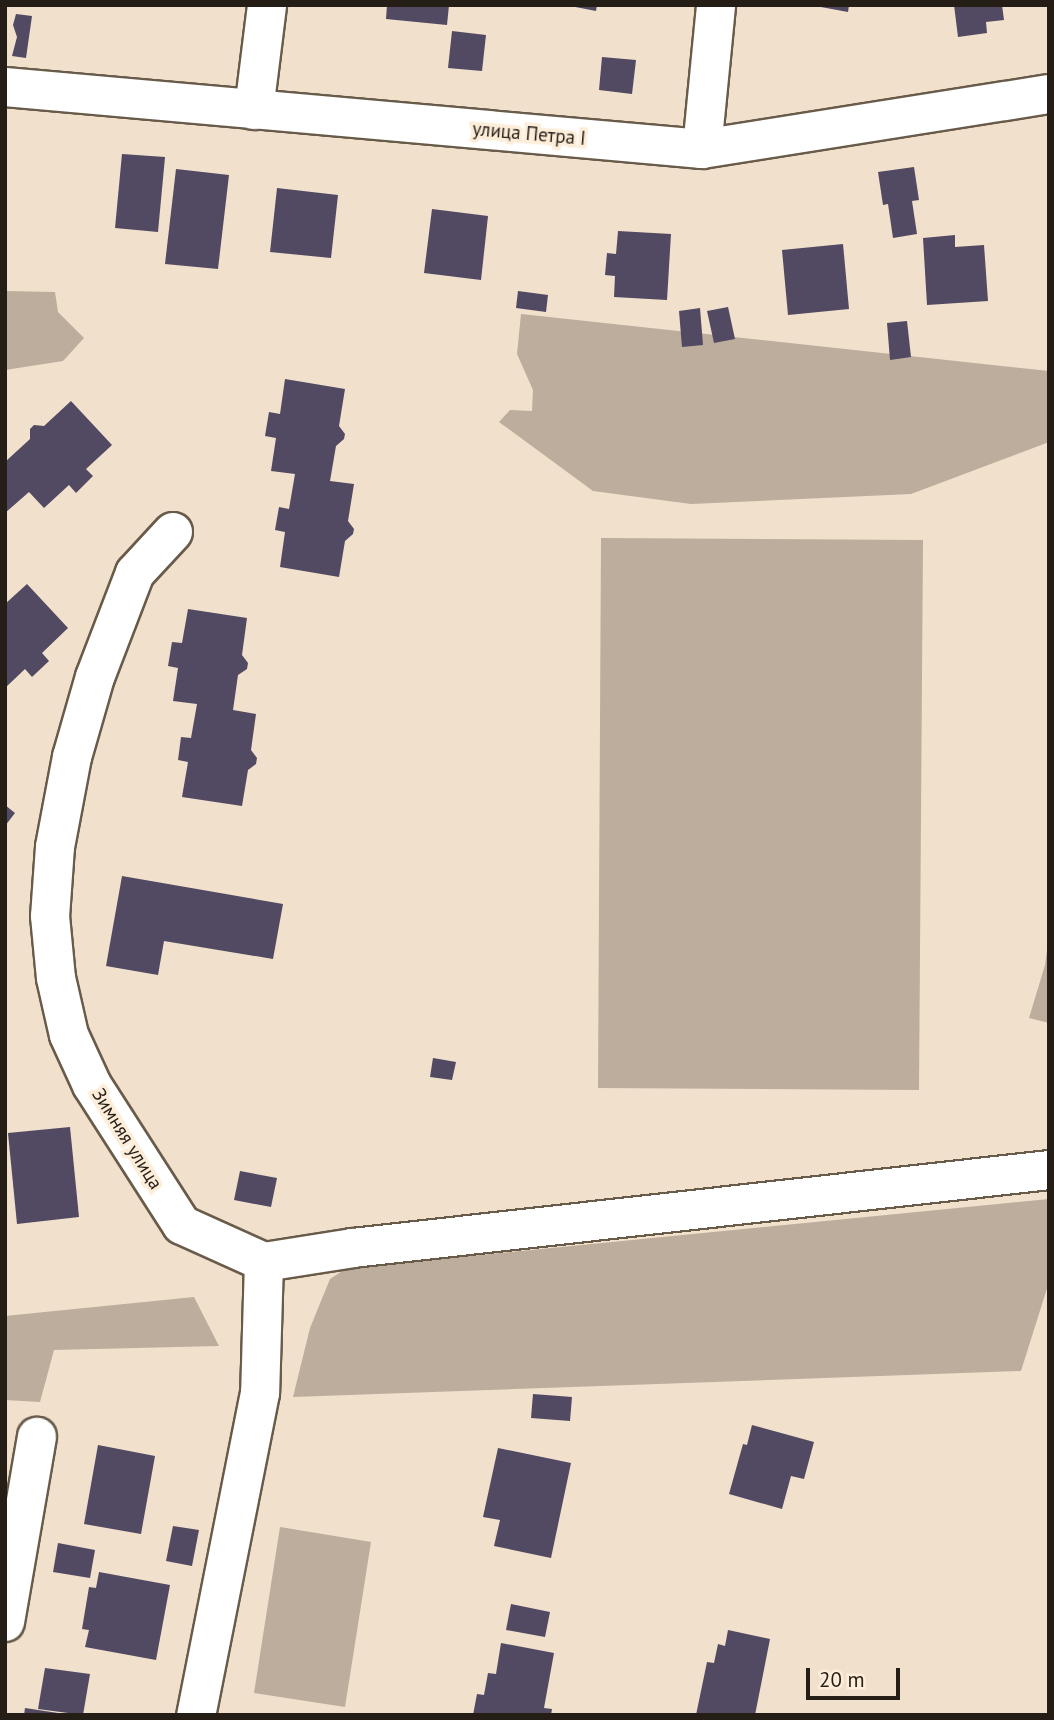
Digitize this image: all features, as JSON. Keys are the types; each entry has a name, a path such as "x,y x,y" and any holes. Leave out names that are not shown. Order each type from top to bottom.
{"street":[{"path":"254,110 267,5"},
{"path":"702,149 716,5"},
{"name":"улица Петра I","path":"5,88 702,149 1049,94"},
{"name":"Зимняя улица","path":"173,532 135,573 95,677 72,757 55,847 50,916 56,978 69,1035 92,1085 182,1225 264,1262"},
{"path":"196,1715 260,1393 264,1262 353,1248 1049,1170"},
{"path":"5,1622 37,1437"}],"shaded area":[{"path":"5,291 55,292 58,312 84,338 63,361 5,370"},
{"path":"521,314 1049,371 1049,442 911,494 691,504 593,491 499,422 510,410 532,411 533,390 517,354"},
{"path":"601,538 923,540 919,1090 598,1088"},
{"path":"1049,935 1049,1023 1029,1018 1045,965"},
{"path":"1049,1199 1049,1282 1021,1371 293,1397 310,1328 330,1279 347,1268"},
{"path":"194,1297 219,1346 54,1350 40,1402 5,1400 5,1316"},
{"path":"280,1527 371,1542 345,1707 254,1693"}],"building":[{"path":"387,5 449,5 447,25 386,19"},
{"path":"565,5 597,5 596,11"},
{"path":"810,5 849,5 848,12"},
{"path":"954,5 1002,5 1004,20 986,22 987,33 958,37"},
{"path":"16,14 32,16 26,58 12,56 17,37 13,25"},
{"path":"452,31 486,35 482,71 448,68"},
{"path":"602,57 636,60 632,94 599,90"},
{"path":"122,154 165,157 158,232 115,228"},
{"path":"914,167 919,200 912,201 917,234 893,238 888,204 883,205 878,172"},
{"path":"176,169 229,175 218,269 165,264"},
{"path":"277,188 338,195 331,258 270,252"},
{"path":"432,209 488,216 481,280 424,273"},
{"path":"618,231 671,234 667,300 614,297 615,276 605,275 607,253 616,254"},
{"path":"955,235 955,247 984,245 988,301 927,305 923,238"},
{"path":"843,244 849,309 788,315 782,250"},
{"path":"518,291 548,295 546,312 516,308"},
{"path":"728,307 735,339 714,343 707,311"},
{"path":"700,308 703,345 682,347 679,311"},
{"path":"907,321 911,357 890,360 887,323"},
{"path":"285,379 345,389 339,426 345,434 344,439 336,446 330,481 354,484 348,521 354,529 353,534 345,541 339,577 280,567 285,532 275,530 279,507 289,509 295,474 271,471 276,438 265,436 269,412 280,414"},
{"path":"71,401 112,445 86,469 93,476 76,493 69,485 44,508 29,492 5,513 5,462 30,439 30,429 34,425 44,426"},
{"path":"27,584 68,628 42,653 49,661 32,677 25,669 5,688 5,604"},
{"path":"188,609 247,618 242,655 248,663 247,669 238,675 233,710 256,714 251,750 257,758 256,764 248,770 242,806 182,797 188,762 178,760 181,737 191,738 197,704 173,701 178,668 168,666 172,642 182,643"},
{"path":"5,805 15,813 5,826"},
{"path":"122,876 283,904 273,959 164,941 158,975 106,966"},
{"path":"433,1058 456,1062 452,1080 430,1077"},
{"path":"70,1127 79,1217 17,1224 8,1133"},
{"path":"240,1171 277,1178 271,1207 234,1200"},
{"path":"533,1394 572,1397 570,1421 531,1418"},
{"path":"752,1425 814,1442 804,1479 791,1476 782,1509 729,1494 743,1444 747,1445"},
{"path":"98,1445 155,1456 141,1534 84,1524"},
{"path":"498,1448 571,1463 551,1558 494,1546 500,1520 483,1517"},
{"path":"173,1526 199,1530 192,1566 166,1561"},
{"path":"58,1543 95,1550 90,1578 53,1572"},
{"path":"99,1572 170,1585 156,1660 85,1647 89,1630 82,1629 89,1587 96,1588"},
{"path":"511,1604 550,1612 545,1637 506,1630"},
{"path":"728,1630 770,1639 755,1715 696,1715 707,1662 714,1663 718,1644 725,1646"},
{"path":"501,1643 554,1653 544,1708 552,1709 551,1715 473,1715 477,1694 484,1695 488,1673 496,1674"},
{"path":"45,1668 90,1674 83,1715 38,1709"},
{"path":"25,1708 58,1713 58,1715 24,1715"}]}
